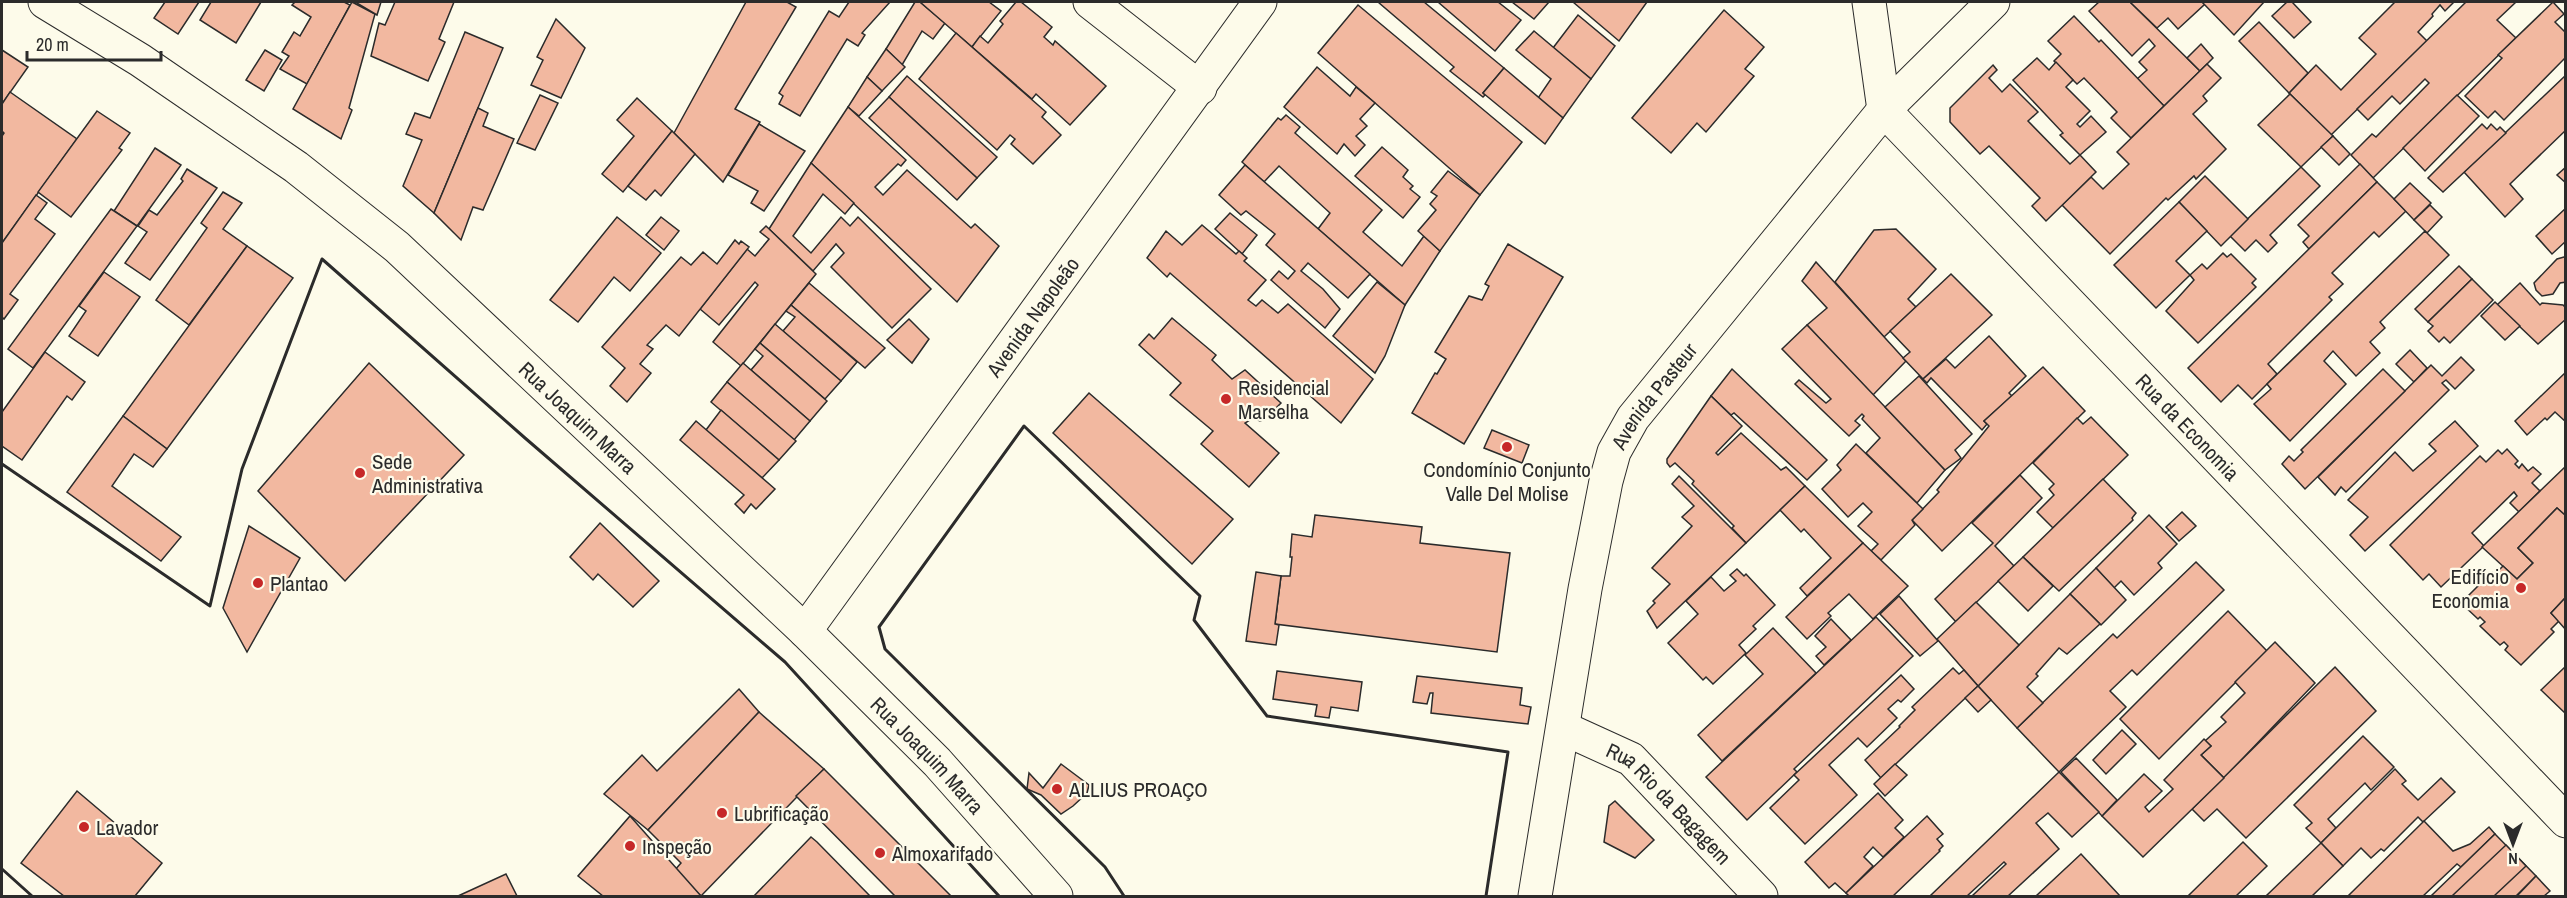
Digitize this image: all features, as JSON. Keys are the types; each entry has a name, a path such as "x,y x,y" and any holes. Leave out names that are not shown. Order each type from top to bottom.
{"street":[{"name":"Rua Joaquim Marra","path":"45,2 140,60 296,167 397,247 805,631 937,762 1056,897"},
{"path":"1090,2 1200,88"},
{"name":"Avenida Napoleão","path":"805,631 1260,2"},
{"path":"1869,2 1884,110"},
{"name":"Avenida Pasteur","path":"1535,897 1585,589 1614,452 1633,418 1884,110 1993,2"},
{"name":"Rua da Economia","path":"1884,110 2565,821"},
{"name":"Rua Rio da Bagagem","path":"1563,728 1631,759 1761,897"}],"building":[{"path":"165,2 199,2 178,34 154,18"},
{"path":"211,2 261,2 236,43 200,20"},
{"path":"295,2 344,2 350,5 307,84 280,69 289,56 282,52 294,32 300,36 311,17 292,5"},
{"path":"352,2 375,14 349,108 352,110 341,139 293,109"},
{"path":"355,2 381,2 377,15"},
{"path":"395,2 454,2 439,39 445,42 428,81 371,56 379,23 385,25"},
{"path":"746,2 787,2 796,7 735,109 760,122 723,182 674,133"},
{"path":"849,2 890,2 862,33 865,35 858,46 847,39 800,116 779,104 783,96 779,93 829,11 839,17"},
{"path":"915,2 920,2 945,23 933,39 922,31 902,65 886,49"},
{"path":"920,2 989,2 1001,11 972,47"},
{"path":"1016,2 1021,2 1052,27 1044,37 1053,45 1055,41 1106,86 1070,125 1036,94 1032,99 972,47 980,36 988,43 1003,24 1000,21"},
{"path":"1378,2 1424,2 1504,68 1483,93 1485,95 1483,97 1450,71 1454,67"},
{"path":"1438,2 1498,2 1521,20 1495,51"},
{"path":"1512,2 1549,2 1534,19"},
{"path":"1573,2 1647,2 1619,41"},
{"path":"2099,2 2130,2 2200,71 2164,106 2137,79 2147,70 2139,62 2155,46 2149,39 2132,56 2089,11"},
{"path":"2130,2 2202,2 2205,4 2178,29 2168,18 2157,28"},
{"path":"2202,2 2264,2 2234,35"},
{"path":"2287,2 2292,2 2311,22 2294,38 2272,16"},
{"path":"2395,2 2454,2 2445,11 2440,5 2418,32 2427,41 2331,135 2289,93 2316,65 2341,90 2376,54 2359,38"},
{"path":"2466,2 2516,2 2497,20 2516,38 2373,178 2351,155 2372,134 2376,137 2429,83 2425,79 2400,104 2392,96 2368,120 2357,109"},
{"path":"2553,2 2564,14 2555,22 2566,33 2566,57 2504,120 2495,111 2488,118 2465,96 2502,58 2498,55"},
{"path":"1358,5 1522,142 1480,195 1318,53"},
{"path":"1724,10 1764,47 1745,69 1754,76 1706,132 1697,123 1671,153 1632,118"},
{"path":"1578,15 1615,46 1591,79 1553,48"},
{"path":"2074,16 2099,42 2101,40 2164,106 2131,138 2111,118 2117,112 2084,78 2077,84 2054,61 2061,54 2048,41"},
{"path":"556,19 585,48 561,98 531,85 543,60 537,57"},
{"path":"2259,22 2308,73 2289,93 2239,41"},
{"path":"1534,31 1591,79 1563,118 1538,98 1551,79 1516,50"},
{"path":"465,32 503,48 434,213 403,186 422,140 406,134 415,113 430,118"},
{"path":"956,33 1046,112 1042,117 1061,135 1033,164 1011,144 1015,139 1010,135 997,150 919,79"},
{"path":"2201,44 2213,58 2200,71 2187,58"},
{"path":"886,49 905,67 882,91 867,77"},
{"path":"2,50 28,67 2,104"},
{"path":"265,50 282,60 264,91 246,80"},
{"path":"2037,58 2049,70 2056,62 2073,80 2066,87 2090,111 2077,124 2080,127 2091,116 2106,132 2080,155 2060,135 2063,133 2013,80"},
{"path":"2207,64 2221,78 2203,96 2207,101 2193,114 2226,149 2196,179 2194,176 2168,200 2166,198 2110,254 2062,205 2091,177 2103,189 2129,164 2117,152"},
{"path":"1993,65 1997,70 1989,78 2002,92 2010,84 2038,112 2028,121 2070,164 2080,155 2096,172 2046,221 2032,206 2040,198 1989,146 1980,154 1950,122 1950,108"},
{"path":"1317,67 1350,96 1356,87 1375,103 1360,119 1367,126 1356,136 1365,145 1355,156 1344,144 1337,154 1284,107"},
{"path":"1504,68 1563,118 1545,144 1483,93"},
{"path":"2566,75 2566,130 2510,184 2523,199 2505,217 2464,172"},
{"path":"907,76 997,157 977,178 889,97"},
{"path":"867,77 882,91 859,116 848,107"},
{"path":"10,92 77,139 2,243 2,136 4,133 2,131 2,104"},
{"path":"2290,94 2333,136 2301,167 2258,125"},
{"path":"540,95 558,103 535,150 517,143"},
{"path":"2457,95 2479,116 2425,171 2403,148"},
{"path":"889,97 977,178 957,200 869,118"},
{"path":"637,98 672,131 623,192 602,174 634,136 617,120"},
{"path":"848,107 906,160 901,166 898,164 875,187 883,195 907,170 971,228 975,224 999,246 957,302 811,163"},
{"path":"478,108 488,113 483,126 514,139 483,210 473,207 461,240 434,213"},
{"path":"97,111 130,133 119,148 122,150 71,217 38,192"},
{"path":"1286,115 1300,127 1295,133 1382,210 1363,232 1402,266 1424,236 1440,251 1405,305 1318,229 1330,213 1279,166 1264,182 1242,162 1278,118 1281,120"},
{"path":"759,124 805,151 764,211 751,203 758,191 728,175"},
{"path":"2482,124 2487,129 2491,124 2497,130 2500,127 2506,133 2443,192 2428,178"},
{"path":"672,131 695,154 661,196 655,190 646,200 628,186"},
{"path":"2333,136 2350,154 2339,165 2321,147"},
{"path":"1382,147 1408,170 1403,177 1413,186 1410,189 1420,197 1403,218 1355,176"},
{"path":"155,148 181,165 137,226 114,211"},
{"path":"811,163 854,203 845,214 823,194 793,236 811,253 841,217 850,226 858,217 931,289 892,328 831,267 844,253 836,244 813,271 769,229"},
{"path":"2360,164 2377,182 2309,249 2303,242 2309,236 2298,225"},
{"path":"1245,165 1370,274 1348,298 1308,263 1301,271 1323,289 1340,309 1325,328 1271,280 1279,271 1288,279 1295,271 1266,245 1275,234 1246,211 1241,215 1219,195"},
{"path":"2301,167 2320,186 2270,235 2277,243 2268,252 2256,240 2245,251 2230,236"},
{"path":"2566,167 2566,183 2557,175"},
{"path":"187,169 217,188 150,280 125,263 147,232 138,226 149,210 157,215 183,181 181,179"},
{"path":"1448,171 1480,195 1440,251 1418,231 1436,210 1430,204 1437,196 1431,192"},
{"path":"2205,176 2248,219 2221,246 2179,202"},
{"path":"2377,182 2406,211 2379,237 2374,232 2332,273 2343,284 2329,297 2332,300 2268,364 2277,374 2252,399 2238,385 2221,402 2188,368"},
{"path":"2410,183 2431,203 2414,220 2394,199"},
{"path":"223,192 242,203 223,229 247,246 189,325 156,300 207,228 201,223"},
{"path":"36,195 47,203 35,219 55,234 10,294 18,300 4,319 2,317 2,243"},
{"path":"2179,202 2207,231 2176,261 2190,275 2156,308 2114,265"},
{"path":"2430,205 2442,217 2427,233 2414,220"},
{"path":"2566,208 2566,241 2552,254 2536,236"},
{"path":"111,209 137,226 33,368 8,349"},
{"path":"1230,213 1257,235 1242,254 1215,229"},
{"path":"617,217 661,253 630,291 614,277 578,322 550,300"},
{"path":"661,217 679,231 664,250 646,235"},
{"path":"1202,225 1236,254 1239,251 1247,258 1244,261 1266,280 1248,300 1256,306 1262,300 1278,313 1288,304 1373,379 1341,423 1170,273 1167,277 1147,258 1166,231 1182,245"},
{"path":"766,226 816,274 741,366 713,342 758,285 755,282 719,325 700,309 747,249 755,256 769,239 760,232"},
{"path":"1896,229 1936,269 1908,299 1916,307 1884,337 1835,282 1874,230"},
{"path":"2425,231 2449,255 2380,322 2385,328 2370,342 2380,353 2356,376 2333,351 2324,361 2346,384 2290,441 2254,404 2271,389 2267,384"},
{"path":"735,240 749,247 679,336 666,325 647,345 653,349 640,364 651,373 627,402 610,386 625,368 602,347 681,257 691,265 703,252 717,264"},
{"path":"1508,244 1563,277 1464,444 1412,413 1435,373 1437,374 1446,359 1435,352 1469,296 1482,300 1489,286 1485,284"},
{"path":"247,246 293,278 167,449 123,416"},
{"path":"2223,253 2227,257 2231,254 2256,279 2252,283 2256,287 2198,343 2166,311 2194,280 2190,275 2202,264 2207,269"},
{"path":"2566,257 2566,282 2560,283 2553,294 2542,296 2536,290 2534,283 2557,259"},
{"path":"1816,262 1906,361 1873,395 1807,325 1827,308 1802,281"},
{"path":"2459,266 2472,279 2428,322 2415,309"},
{"path":"104,272 140,297 98,356 69,336 86,311 79,306"},
{"path":"1951,274 1992,315 1923,379 1903,358 1910,352 1890,331"},
{"path":"2472,279 2493,300 2450,343 2444,337 2439,342 2428,331 2433,326 2428,322"},
{"path":"1377,282 1405,305 1385,356 1375,373 1333,336"},
{"path":"809,283 885,348 865,368 791,305"},
{"path":"2520,283 2540,305 2542,303 2563,305 2566,308 2566,319 2538,344 2497,305"},
{"path":"2495,302 2520,326 2505,340 2481,316"},
{"path":"791,305 857,362 841,381 783,331 795,317 786,311"},
{"name":"Residencial Marselha","path":"1172,318 1216,355 1212,360 1232,379 1245,370 1281,403 1265,419 1260,421 1253,418 1245,423 1279,453 1249,487 1201,444 1213,431 1170,395 1181,383 1139,345 1149,334 1154,339"},
{"path":"909,319 929,339 912,363 887,340"},
{"path":"775,324 841,381 825,399 760,343"},
{"path":"1807,325 1945,470 1917,503 1866,453 1880,438 1862,419 1864,416 1862,414 1855,421 1860,425 1849,436 1795,384 1799,380 1826,403 1831,399 1782,349"},
{"path":"1989,336 2026,376 2009,393 2012,396 1984,421 1987,424 1982,430 1931,378 1927,383 1923,379 1946,359 1955,368"},
{"path":"760,343 827,401 810,421 751,370 763,356 755,349"},
{"path":"2410,350 2427,368 2414,382 2396,364"},
{"path":"45,352 85,382 72,400 67,396 22,460 2,446 2,412"},
{"path":"2461,357 2474,370 2455,389 2446,380 2442,383 2449,390 2346,492 2341,487 2335,495 2318,477 2431,365 2442,376"},
{"name":"Sede Administrativa","path":"369,363 464,455 345,581 258,491"},
{"path":"743,363 810,421 794,440 727,382"},
{"path":"2043,367 2085,411 1942,551 1912,520 1939,492 1937,490 1989,426 1984,421"},
{"path":"1732,369 1827,460 1807,480 1734,413 1731,415 1711,396"},
{"path":"2383,369 2405,391 2305,489 2282,464 2289,456 2294,461 2303,452 2301,450"},
{"path":"2566,372 2566,422 2555,412 2527,435 2515,421"},
{"path":"1919,376 1972,434 1955,450 1961,458 1945,470 1885,407"},
{"path":"727,382 796,441 779,460 711,402"},
{"path":"1089,393 1233,519 1192,564 1053,433"},
{"path":"1711,396 1742,426 1716,453 1718,455 1741,433 1781,470 1786,467 1805,486 1746,543 1732,528 1734,526 1692,484 1694,481 1675,463 1670,467 1667,463 1667,459"},
{"path":"721,410 779,460 762,478 706,430"},
{"path":"123,416 167,449 153,467 134,454 112,486 181,537 161,561 67,492"},
{"path":"2091,417 2128,455 2053,528 2037,512 2054,495 2049,489 2054,484 2033,463 2077,418 2083,424"},
{"path":"696,421 775,489 756,509 751,504 744,513 735,504 744,495 680,440"},
{"path":"2455,421 2478,446 2365,551 2350,535 2368,517 2348,500 2395,452 2413,471 2436,451 2429,444"},
{"name":"Condomínio Conjunto Valle Del Molise","path":"1492,430 1529,445 1522,463 1484,448"},
{"path":"1856,444 1923,509 1912,520 1915,525 1881,560 1871,551 1878,544 1858,526 1872,512 1863,503 1848,517 1822,489 1841,470 1837,465"},
{"path":"2507,449 2518,461 2515,464 2519,468 2522,464 2528,471 2533,467 2541,474 2532,483 2540,491 2519,512 2510,503 2517,496 2514,492 2472,533 2484,546 2441,587 2429,574 2423,580 2390,545 2480,456 2486,462 2498,450 2502,454"},
{"path":"2566,466 2566,516 2557,508 2518,548 2533,563 2517,579 2482,547"},
{"path":"2020,475 2042,498 1995,546 2014,566 1956,622 1935,599 1993,543 1972,523"},
{"path":"1679,476 1746,543 1657,628 1647,611 1655,603 1653,601 1670,584 1652,568 1692,526 1682,517 1694,506 1672,484"},
{"path":"2103,479 2136,513 2133,520 2059,591 2023,557"},
{"path":"1805,486 1863,543 1807,596 1800,588 1831,558 1804,529 1801,532 1780,510"},
{"name":"Edifício Economia","path":"2557,508 2566,516 2566,597 2551,613 2559,621 2551,629 2554,632 2521,665 2505,650 2508,646 2504,642 2500,645 2480,626 2485,622 2480,617 2478,619 2461,603 2492,572 2495,574 2503,566 2517,579 2533,563 2518,548"},
{"path":"2182,512 2196,526 2179,541 2166,527"},
{"path":"1315,515 1422,527 1420,543 1510,553 1497,652 1275,624 1281,576 1290,576 1292,534 1312,537"},
{"path":"2149,515 2177,544 2158,563 2162,568 2134,595 2121,581 2114,588 2096,568"},
{"path":"600,523 659,581 633,607 598,574 593,580 570,557"},
{"name":"Plantao","path":"249,526 300,558 247,652 223,608"},
{"path":"1863,543 1908,586 1873,619 1849,594 1828,613 1831,616 1807,639 1786,617"},
{"path":"2023,557 2053,586 2028,611 1998,581"},
{"path":"2196,562 2224,590 2137,675 2132,670 2110,691 2126,707 2059,772 2017,728 2113,634 2117,638"},
{"path":"2096,568 2126,600 2101,625 2070,594"},
{"path":"1737,569 1744,576 1746,574 1775,605 1753,626 1756,629 1739,645 1746,653 1713,684 1706,677 1703,680 1668,643 1698,614 1686,601 1711,577 1724,591 1736,581 1730,575"},
{"path":"1256,572 1281,576 1275,624 1279,625 1276,645 1246,641"},
{"path":"2070,594 2100,624 2067,654 2059,648 2036,674 2038,676 2027,687 2043,703 2017,728 1978,686"},
{"path":"1899,596 1938,641 1920,656 1880,614"},
{"path":"2566,597 2566,630 2551,613"},
{"path":"1976,602 2019,645 1978,686 1937,639"},
{"path":"2228,611 2267,651 2159,759 2120,719"},
{"path":"1876,617 1913,656 1794,769 1797,772 1747,820 1706,777"},
{"path":"1831,619 1851,640 1824,665 1816,656 1826,647 1815,636"},
{"path":"1773,628 1816,673 1722,761 1698,735 1763,674 1745,655"},
{"path":"2275,642 2315,683 2224,778 2201,755 2211,746 2205,741 2226,722 2221,717 2245,693 2235,682"},
{"path":"2566,666 2566,714 2541,690"},
{"path":"2335,667 2376,711 2246,838 2217,809 2204,821 2192,809"},
{"path":"1953,668 1959,674 1964,670 1978,686 1881,778 1865,760 1900,727 1915,710 1912,707"},
{"path":"1277,671 1362,682 1358,711 1331,707 1329,718 1315,716 1317,705 1273,699"},
{"path":"1901,675 1914,689 1901,702 1898,700 1888,709 1897,718 1867,747 1858,738 1829,765 1857,795 1805,844 1770,808 1799,780 1794,775"},
{"path":"1417,676 1522,688 1520,705 1531,707 1528,724 1431,713 1433,693 1430,693 1427,704 1413,702"},
{"path":"1978,686 1991,700 1978,712 1965,698"},
{"path":"739,689 759,712 648,830 604,794 642,755 657,771"},
{"name":"Lubrificação","path":"759,712 824,769 701,896 674,871 681,863 648,830"},
{"path":"2122,730 2136,744 2106,774 2093,760"},
{"path":"2363,736 2394,767 2371,790 2365,783 2328,819 2336,828 2321,843 2306,828 2312,823 2294,805"},
{"path":"2204,739 2211,746 2201,755 2224,778 2143,857 2102,816 2144,774 2162,791 2145,807 2149,812 2173,789 2164,780"},
{"path":"2076,758 2117,800 2102,816 2061,772"},
{"name":"ALLIUS PROAÇO","path":"1061,764 1089,785 1087,793 1061,814 1041,795 1027,789 1029,773 1043,788"},
{"path":"1895,764 1907,775 1885,796 1874,784"},
{"name":"Almoxarifado","path":"824,769 951,896 895,896 796,796"},
{"path":"2395,769 2406,781 2402,784 2418,800 2441,778 2455,792 2423,822 2418,817 2384,851 2381,849 2371,858 2361,848 2343,866 2321,843"},
{"path":"2059,772 2099,812 2072,837 2048,813 2036,823 2059,849 2008,896 1972,896 2006,864 2004,862 1967,896 1930,896"},
{"name":"Lavador","path":"77,791 162,863 135,896 64,896 21,863"},
{"path":"1878,793 1903,820 1895,828 1904,837 1883,857 1873,847 1864,857 1873,866 1846,893 1835,883 1829,888 1805,862"},
{"path":"1615,801 1654,840 1635,858 1604,842 1609,806"},
{"name":"Inspeção","path":"630,816 701,896 603,896 578,876"},
{"path":"1927,816 1943,834 1937,839 1943,846 1893,896 1849,896 1846,893"},
{"path":"2424,821 2453,851 2470,844 2489,827 2495,834 2461,867 2457,864 2423,896 2348,896"},
{"path":"2495,834 2536,876 2516,896 2431,896"},
{"path":"811,837 817,842 870,896 754,896"},
{"path":"2243,842 2267,866 2236,896 2188,896"},
{"path":"2321,843 2343,866 2312,896 2266,896"},
{"path":"2506,845 2526,866 2494,896 2452,896"},
{"path":"2081,854 2120,896 2036,896"},
{"path":"506,874 517,896 458,896"},
{"path":"2536,876 2550,891 2544,896 2517,896"}],"wall":[{"path":"2,464 210,606 242,469 322,259 785,662 999,896"},
{"path":"1124,896 1105,867 885,649 879,627 1024,426 1200,596 1194,620 1267,716 1508,752 1486,896"},
{"path":"2,869 32,896"}],"place":[{"name":"Residencial Marselha","path":"1226,399"},
{"name":"Condomínio Conjunto Valle Del Molise","path":"1507,447"},
{"name":"Sede Administrativa","path":"360,473"},
{"name":"Plantao","path":"258,583"},
{"name":"Edifício Economia","path":"2521,588"},
{"name":"ALLIUS PROAÇO","path":"1057,789"},
{"name":"Lubrificação","path":"722,813"},
{"name":"Lavador","path":"84,827"},
{"name":"Inspeção","path":"630,846"},
{"name":"Almoxarifado","path":"880,853"}]}
